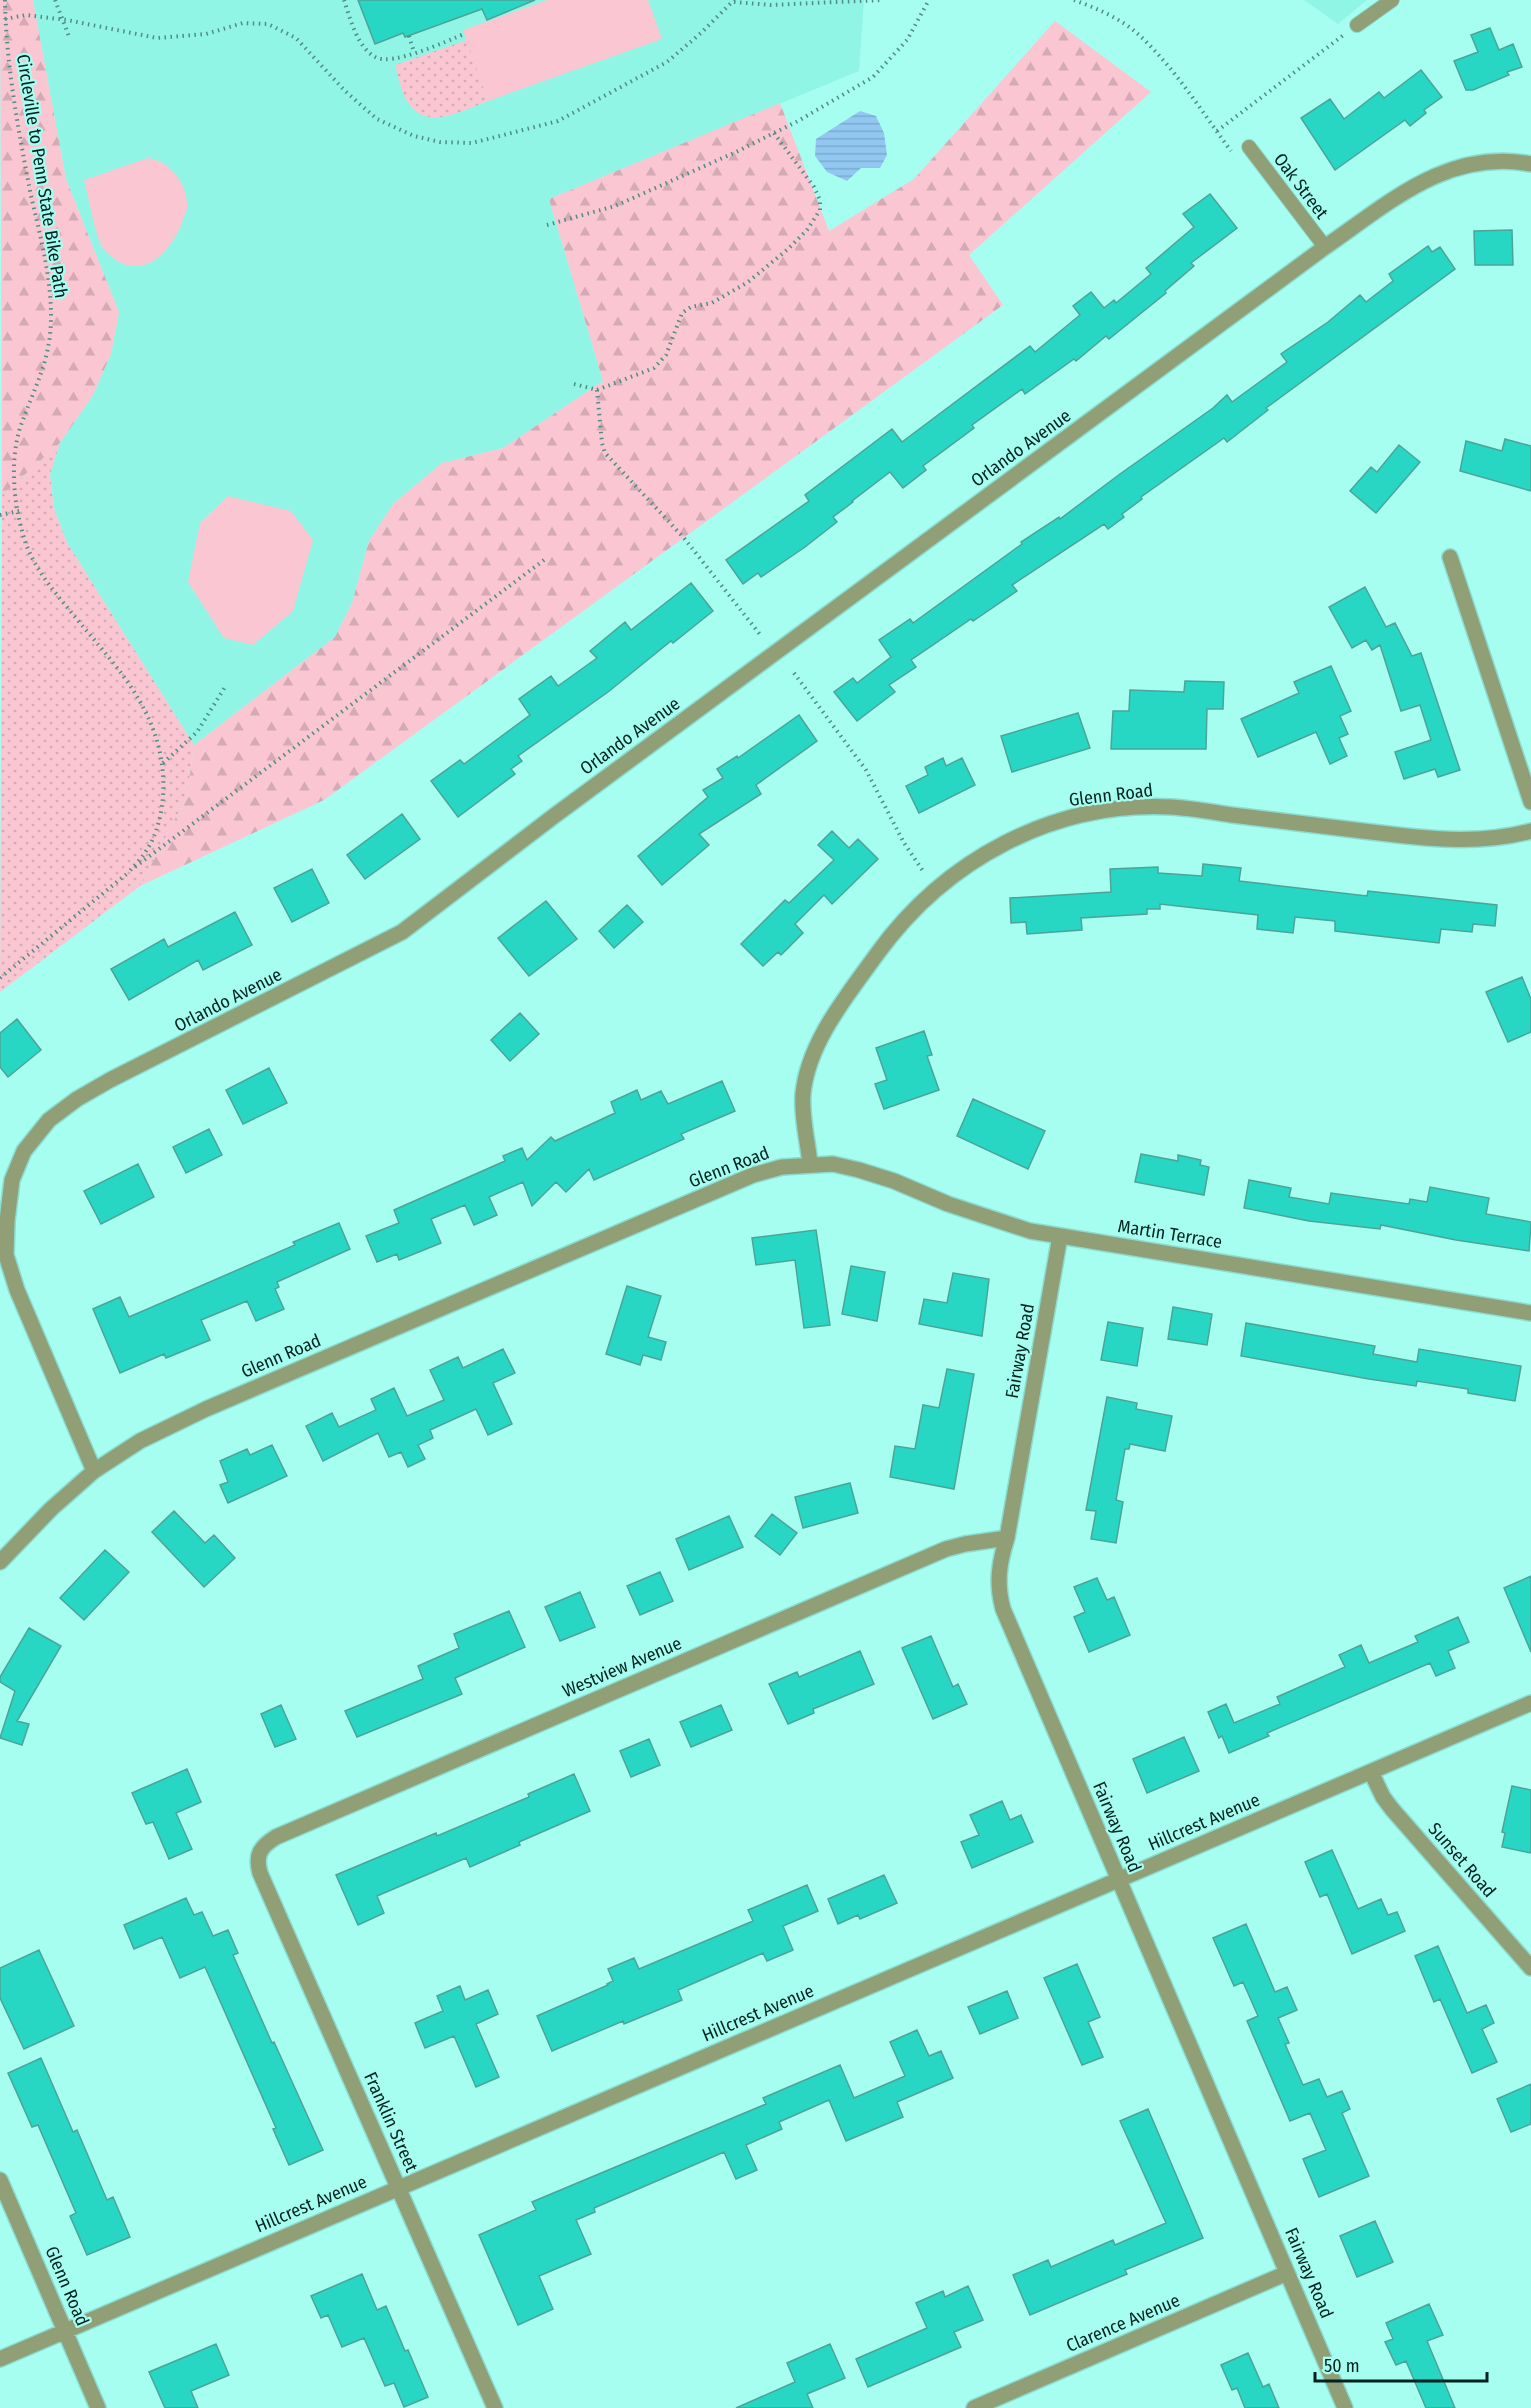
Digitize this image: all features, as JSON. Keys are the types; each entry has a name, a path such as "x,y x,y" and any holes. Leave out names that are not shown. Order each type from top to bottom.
{"street":[{"name":"Orlando Avenue","path":"94,1471 17,1290 6,1255 12,1180 24,1151 49,1120 77,1099 110,1080 402,933 554,816 1325,248 1430,177 1475,162 1531,164"},
{"path":"1450,557 1531,802"},
{"name":"Glenn Road","path":"0,1562 51,1509 94,1471 140,1441 206,1409 742,1180 782,1167 810,1164 803,1095 808,1070 819,1041 842,1003 892,933 924,898 974,859 1025,832 1080,815 1125,808 1171,807 1446,840 1506,838 1531,831"},
{"name":"Martin Terrace","path":"810,1164 833,1164 859,1170 894,1181 948,1204 1030,1231 1531,1313"},
{"name":"Fairway Road","path":"1060,1236 1007,1538 1000,1560 998,1576 1003,1609 1345,2408"},
{"name":"Westview Avenue","path":"259,1851 276,1837 946,1549 1007,1538"},
{"name":"Hillcrest Avenue","path":"0,2359 1531,1703"},
{"name":"Sunset Road","path":"1371,1772 1383,1797 1392,1809 1531,1968"},
{"name":"Franklin Street","path":"259,1851 256,1860 260,1874 495,2408"},
{"name":"Glenn Road","path":"0,2180 98,2408"},
{"name":"Clarence Avenue","path":"974,2408 1287,2273"}],"lane":[{"path":"1357,25 1392,0"},
{"name":"Oak Street","path":"1249,147 1325,248"}],"path":[{"name":"Circleville to Penn State Bike Path","path":"5,0 12,88 50,279 51,318 48,351 37,388 20,429 14,459 15,485 26,543 36,566 133,689 156,733 162,763 162,799 156,830 146,851 128,873"},
{"path":"55,0 70,39"},
{"path":"345,0 357,35 376,58 386,60 465,34"},
{"path":"5,19 26,15 62,19 157,38 206,34 243,23 268,24 296,38 345,91 377,119 414,136 440,142 472,143 558,121 667,62 734,1 770,5 882,0"},
{"path":"547,225 615,206 774,133 873,77 907,40 929,0"},
{"path":"1074,0 1097,9 1138,34 1172,71 1235,156"},
{"path":"1216,131 1357,25"},
{"path":"0,29 6,30"},
{"path":"409,36 414,52"},
{"path":"574,384 597,390 654,368 666,355 682,313 691,307 712,303 748,282 807,230 820,210 820,200 814,187 774,133"},
{"path":"597,390 605,453 684,538 762,637"},
{"path":"0,515 19,511"},
{"path":"0,978 128,873 544,560"},
{"path":"794,673 866,770 904,843 923,871"},
{"path":"162,763 197,732 225,687"}],"shaded area":[{"path":"33,0 864,0 859,71 549,199 603,381 503,448 442,463 393,504 369,541 352,603 335,637 194,745 66,541 54,508 50,474 60,443 93,395 111,354 119,312 66,179"},
{"path":"1304,0 1367,0 1338,24"}],"green space":[{"path":"0,0 33,0 66,179 119,312 111,354 93,395 60,443 2,495"},
{"path":"547,0 648,0 662,39 488,101 463,30"},
{"path":"1055,21 1151,92 969,255 1003,305 324,800 140,886 187,796 194,745 335,637 352,603 369,541 393,504 442,463 503,448 603,381 549,199 780,103 829,231 914,179"},
{"path":"467,40 488,101 445,116 424,116 415,111 405,97 395,65"},
{"path":"148,158 164,164 176,175 187,198 187,209 179,230 159,257 150,263 130,266 119,262 102,247 84,180"},
{"path":"60,443 50,474 54,508 66,541 194,745 187,796 140,886 0,992 2,495"},
{"path":"228,496 291,511 313,540 293,611 253,645 224,638 188,582 200,523"}],"water":[{"path":"860,111 876,116 884,133 887,155 880,168 861,168 847,181 827,172 815,156 816,139"}],"building":[{"path":"358,0 535,0 487,20 482,9 405,37 403,33 375,44"},
{"path":"1490,28 1499,50 1513,44 1522,67 1507,72 1509,75 1473,90 1466,90 1454,61 1478,52 1471,35"},
{"path":"1421,70 1442,97 1424,110 1426,113 1410,126 1405,120 1335,170 1301,118 1330,99 1344,119 1379,92 1384,98"},
{"path":"1210,194 1237,228 1191,263 1194,266 1165,291 1166,293 1109,339 1106,336 1076,361 1074,359 1025,394 1022,389 972,425 974,428 923,466 926,470 903,488 890,472 833,517 837,522 805,547 761,577 758,573 743,584 726,560 809,501 805,495 892,429 902,442 1030,346 1035,352 1080,315 1073,306 1091,292 1104,308 1114,300 1116,303 1151,274 1146,268 1194,227 1183,214"},
{"path":"1512,230 1513,265 1475,265 1474,231"},
{"path":"1428,246 1432,252 1440,247 1455,269 1266,408 1268,410 1227,442 1224,438 1141,497 1142,499 1122,514 1124,517 1108,529 1104,524 1012,585 1017,591 911,660 916,667 889,685 895,692 857,721 834,692 853,678 857,683 891,657 879,640 910,619 913,623 1022,544 1021,542 1059,517 1060,519 1213,408 1227,395 1232,402 1287,362 1281,354 1328,322 1360,295 1366,302 1393,281 1389,274"},
{"path":"1505,439 1531,446 1531,491 1460,471 1466,441 1502,451"},
{"path":"1399,445 1420,462 1376,513 1350,491 1371,467 1377,472"},
{"path":"691,583 713,611 673,643 671,641 608,692 518,756 522,761 511,769 515,774 458,817 431,781 460,760 464,764 530,715 519,699 551,676 558,686 597,658 590,651 625,622 631,630"},
{"path":"1365,587 1386,627 1395,623 1412,656 1421,653 1460,770 1438,777 1435,769 1404,779 1395,752 1431,740 1420,705 1401,711 1380,645 1372,650 1366,640 1352,648 1329,607"},
{"path":"1331,666 1351,711 1340,716 1348,734 1339,738 1347,756 1330,764 1316,732 1258,757 1241,719 1299,693 1294,682"},
{"path":"1185,681 1224,682 1223,709 1207,709 1206,749 1111,749 1113,711 1129,711 1130,690 1184,692"},
{"path":"1078,713 1090,748 1012,772 1001,736"},
{"path":"799,715 817,741 756,785 761,794 699,834 709,845 662,885 638,856 708,797 703,790 723,778 717,769 737,756 738,758"},
{"path":"943,758 946,766 962,758 975,785 919,813 906,786 928,775 925,767"},
{"path":"402,814 420,839 365,879 347,855"},
{"path":"832,831 849,848 858,839 878,859 832,904 824,895 795,924 803,933 781,955 778,952 763,966 741,944 785,900 789,903 834,860 818,845"},
{"path":"1203,864 1241,868 1239,881 1367,896 1368,891 1497,905 1495,926 1473,924 1472,932 1441,929 1439,943 1335,931 1335,921 1295,917 1293,933 1257,929 1258,915 1160,904 1160,909 1147,909 1147,914 1081,918 1082,930 1027,934 1026,922 1011,923 1010,898 1111,892 1110,869 1158,867 1158,873 1202,876"},
{"path":"312,869 329,903 292,922 274,888"},
{"path":"546,901 577,939 529,976 498,938"},
{"path":"627,905 643,922 614,948 599,931"},
{"path":"235,912 252,945 203,970 198,960 129,1000 111,969 164,939 168,947"},
{"path":"1522,977 1531,999 1531,1032 1508,1042 1486,992"},
{"path":"520,1013 539,1034 510,1061 491,1040"},
{"path":"17,1019 41,1050 8,1077 0,1067 0,1033"},
{"path":"924,1031 932,1055 927,1056 939,1090 884,1109 875,1084 887,1080 876,1048"},
{"path":"269,1068 287,1103 243,1124 226,1090"},
{"path":"722,1081 735,1111 681,1134 684,1139 594,1180 589,1169 566,1192 556,1182 532,1206 523,1182 489,1197 497,1215 474,1225 465,1205 431,1219 441,1243 399,1260 397,1254 377,1262 366,1236 399,1223 394,1210 505,1161 503,1156 522,1148 527,1160 551,1137 555,1141 615,1113 611,1102 637,1090 641,1100 661,1091 668,1104"},
{"path":"973,1099 1045,1131 1028,1169 957,1136"},
{"path":"209,1129 222,1155 186,1173 173,1147"},
{"path":"1141,1154 1178,1161 1178,1155 1201,1160 1200,1165 1209,1167 1204,1195 1135,1182"},
{"path":"138,1164 154,1197 101,1224 84,1191"},
{"path":"1249,1180 1291,1188 1289,1197 1329,1204 1331,1193 1409,1204 1410,1199 1427,1202 1430,1187 1489,1198 1486,1214 1531,1222 1529,1251 1381,1225 1380,1229 1309,1221 1244,1208"},
{"path":"339,1223 350,1249 277,1282 279,1287 275,1289 284,1309 256,1321 247,1301 201,1320 210,1340 166,1358 164,1354 120,1373 93,1309 120,1297 129,1317 295,1245 293,1242"},
{"path":"816,1230 830,1325 804,1328 795,1260 756,1265 752,1238"},
{"path":"851,1266 885,1272 877,1321 842,1314"},
{"path":"953,1273 989,1279 982,1336 919,1324 924,1299 947,1303"},
{"path":"627,1286 661,1296 648,1337 666,1342 661,1360 643,1355 640,1365 606,1354"},
{"path":"1173,1307 1212,1314 1207,1345 1168,1339"},
{"path":"1108,1322 1143,1328 1137,1366 1101,1360"},
{"path":"1246,1323 1375,1346 1373,1354 1417,1362 1419,1349 1521,1366 1515,1401 1468,1393 1468,1389 1417,1381 1416,1386 1241,1356"},
{"path":"503,1349 515,1373 493,1383 512,1424 488,1435 476,1409 430,1430 433,1438 418,1445 425,1459 408,1467 401,1452 389,1457 378,1433 323,1461 306,1426 332,1413 339,1427 376,1410 371,1399 394,1388 407,1416 444,1400 430,1370 458,1357 463,1368"},
{"path":"947,1369 974,1374 954,1489 890,1477 895,1446 915,1449 923,1405 939,1408"},
{"path":"1107,1397 1137,1403 1136,1409 1172,1416 1165,1451 1130,1444 1129,1449 1125,1449 1116,1500 1123,1502 1116,1543 1091,1539 1096,1511 1086,1510"},
{"path":"272,1445 287,1476 228,1503 220,1485 228,1482 220,1461 247,1449 250,1455"},
{"path":"850,1483 858,1513 803,1528 795,1497"},
{"path":"174,1511 205,1543 214,1535 235,1558 204,1587 152,1532"},
{"path":"772,1514 797,1533 780,1555 755,1536"},
{"path":"729,1516 743,1547 689,1570 676,1539"},
{"path":"105,1550 129,1572 84,1620 60,1598"},
{"path":"660,1572 673,1601 640,1615 627,1586"},
{"path":"1531,1576 1531,1652 1504,1588"},
{"path":"1097,1578 1107,1600 1114,1597 1130,1635 1089,1652 1074,1617 1085,1612 1074,1587"},
{"path":"580,1592 595,1627 560,1641 545,1607"},
{"path":"509,1611 525,1647 455,1678 462,1694 357,1737 345,1711 423,1679 418,1666 459,1648 454,1634"},
{"path":"1458,1617 1469,1642 1448,1651 1455,1668 1436,1676 1430,1663 1267,1733 1269,1736 1229,1753 1222,1736 1219,1738 1208,1712 1226,1704 1234,1723 1280,1704 1277,1697 1345,1667 1339,1655 1361,1645 1369,1663 1418,1642 1415,1636"},
{"path":"29,1628 61,1646 17,1721 29,1724 22,1745 0,1738 15,1691 0,1682 0,1677"},
{"path":"931,1636 953,1687 958,1684 967,1704 933,1719 902,1648"},
{"path":"860,1651 874,1684 813,1709 814,1713 788,1724 769,1684 797,1672 799,1677"},
{"path":"281,1705 296,1739 275,1747 261,1714"},
{"path":"721,1705 732,1730 691,1747 680,1722"},
{"path":"1184,1737 1199,1771 1147,1793 1133,1759"},
{"path":"649,1739 660,1765 631,1777 620,1751"},
{"path":"187,1769 201,1802 176,1813 192,1849 169,1859 153,1822 146,1824 132,1793"},
{"path":"574,1774 590,1811 519,1842 520,1845 470,1867 466,1858 377,1896 384,1913 358,1925 336,1875 529,1797 528,1794"},
{"path":"1512,1786 1531,1790 1531,1853 1502,1847 1505,1833 1502,1832"},
{"path":"1002,1801 1010,1820 1021,1815 1033,1842 972,1868 961,1842 979,1835 970,1815"},
{"path":"1332,1850 1358,1909 1381,1899 1388,1915 1397,1912 1405,1931 1352,1954 1327,1894 1320,1897 1305,1862"},
{"path":"884,1875 897,1903 860,1919 858,1915 838,1924 828,1899"},
{"path":"807,1885 818,1911 783,1926 793,1950 767,1961 763,1953 678,1990 682,2000 624,2024 623,2021 552,2051 537,2016 608,1985 613,1981 608,1969 634,1958 639,1969 753,1921 748,1910"},
{"path":"186,1898 194,1915 202,1912 213,1936 228,1930 238,1953 233,1955 323,2150 289,2165 273,2129 276,2128 205,1967 180,1978 162,1937 134,1949 124,1925"},
{"path":"1246,1924 1275,1992 1287,1987 1297,2010 1278,2018 1289,2043 1285,2044 1303,2085 1319,2079 1327,2097 1342,2091 1350,2109 1342,2113 1369,2176 1319,2197 1303,2159 1326,2150 1310,2113 1290,2121 1247,2021 1258,2016 1243,1982 1234,1986 1213,1938"},
{"path":"1438,1946 1467,2013 1486,2005 1494,2023 1482,2029 1497,2062 1472,2073 1440,1999 1434,2002 1415,1956"},
{"path":"39,1950 74,2026 24,2049 0,1998 0,1968"},
{"path":"1077,1964 1100,2017 1088,2022 1103,2057 1082,2065 1044,1978"},
{"path":"460,1986 465,2000 488,1990 498,2014 476,2024 499,2077 476,2087 454,2036 425,2048 415,2023 443,2011 437,1996"},
{"path":"1007,1991 1018,2018 980,2034 968,2007"},
{"path":"917,2030 929,2056 941,2051 953,2078 897,2102 903,2117 846,2141 829,2100 779,2122 782,2129 746,2145 757,2170 736,2179 724,2152 594,2208 595,2212 576,2220 591,2254 539,2276 553,2309 518,2325 479,2235 536,2210 532,2202 766,2104 763,2098 840,2065 854,2098 905,2076 890,2042"},
{"path":"41,2058 73,2132 77,2130 107,2200 113,2197 130,2237 87,2255 70,2216 76,2213 38,2125 32,2127 8,2073"},
{"path":"1531,2084 1531,2124 1511,2132 1497,2099"},
{"path":"1148,2109 1203,2238 1125,2270 1127,2274 1030,2315 1013,2275 1048,2260 1051,2267 1113,2240 1115,2245 1166,2223 1120,2121"},
{"path":"1375,2221 1393,2262 1357,2277 1340,2236"},
{"path":"362,2274 377,2310 386,2306 428,2397 404,2407 394,2383 385,2386 364,2338 342,2347 328,2315 321,2318 311,2296"},
{"path":"968,2286 983,2320 954,2332 961,2347 868,2387 856,2359 927,2328 916,2303 943,2291 945,2297"},
{"path":"1429,2304 1443,2335 1427,2341 1455,2408 1426,2408 1406,2361 1396,2365 1385,2342 1393,2339 1386,2323"},
{"path":"216,2344 229,2375 191,2391 198,2408 165,2408 149,2372"},
{"path":"830,2344 845,2378 807,2394 813,2408 736,2408 795,2382 787,2363"},
{"path":"1248,2353 1263,2387 1269,2384 1279,2408 1245,2408 1237,2388 1232,2390 1221,2365"}]}
